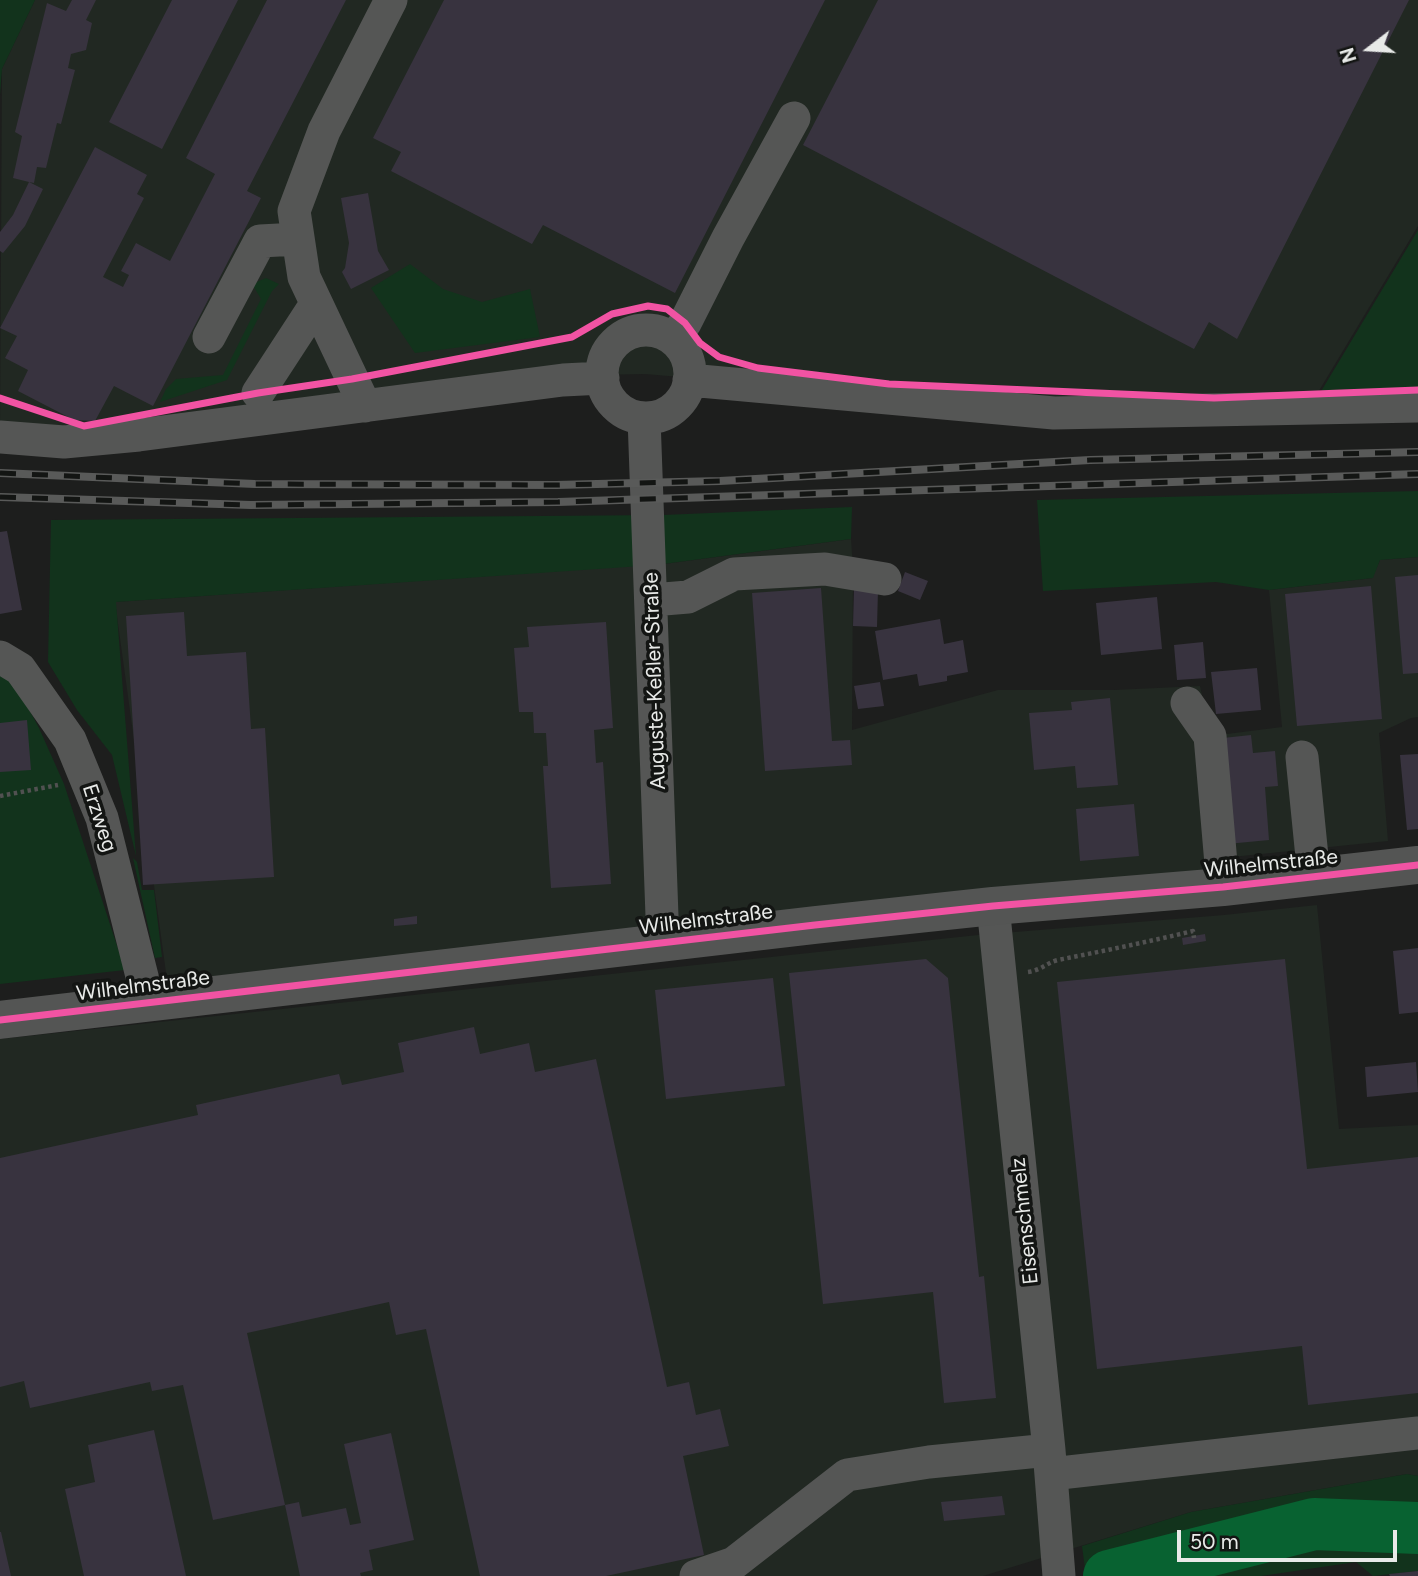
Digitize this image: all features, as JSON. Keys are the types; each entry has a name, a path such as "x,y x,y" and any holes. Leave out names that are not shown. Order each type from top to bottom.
{"main road":[{"name":"Wilhelmstraße","path":"0,1020 993,905 1223,887 1418,865"}],"street":[{"path":"365,406 304,277 294,211 324,131 391,0"},
{"path":"674,339 794,118"},
{"path":"209,337 260,241 298,239"},
{"path":"258,393 316,304"},
{"path":"635,331 662,332 674,339 683,349 688,362 690,380 681,401 671,411 644,418 619,408 609,398 603,378 605,358 611,346 635,331"},
{"path":"0,437 77,441 563,380 603,378"},
{"path":"690,380 1054,413 1418,406"},
{"name":"Auguste-Keßler-Straße","path":"644,418 663,943"},
{"path":"652,600 688,597 734,573 824,569 886,579"},
{"name":"Erzweg","path":"0,657 20,669 70,740 102,818 149,1004"},
{"path":"1188,703 1210,736 1223,887"},
{"path":"1302,757 1314,877"},
{"name":"Eisenschmelz","path":"993,905 1050,1462 1059,1576"},
{"path":"696,1576 734,1563 847,1475 929,1462 1050,1462 1418,1433"}],"path":[{"path":"0,796 64,784"},
{"path":"1000,974 1040,971 1054,961 1193,931 1194,938"}],"shaded area":[{"path":"35,0 1418,0 1418,226 1314,399 1053,409 645,374 545,376 421,393 0,432 2,69"},
{"path":"851,539 852,730 998,690 1114,690 1200,686 1211,736 1282,727 1269,590 1372,578 1380,560 1418,557 1418,717 1379,733 1388,841 1222,858 1223,879 667,936 656,565"},
{"path":"643,565 653,934 168,987 115,602"},
{"path":"1317,905 1339,1129 1418,1125 1418,1476 1407,1474 1191,1512 983,1576 0,1576 0,1039 978,935"}],"green space":[{"path":"0,0 35,0 2,69 0,95"},
{"path":"1418,230 1418,398 1317,398"},
{"path":"410,264 443,289 482,302 530,289 540,337 415,353 371,288"},
{"path":"266,278 279,284 272,291 227,380 160,402 166,389 176,379 223,375 261,299 252,284"},
{"path":"1418,491 1418,557 1380,560 1373,578 1269,590 1216,582 1043,591 1037,500"},
{"path":"852,507 851,539 656,565 116,602 136,856 112,755 77,710 48,662 51,520 663,515"},
{"path":"0,676 11,676 39,728 64,784 125,970 0,984"},
{"path":"133,858 137,862 142,890 154,890 162,957 155,958"},
{"path":"1407,1474 1418,1476 1418,1571 1373,1576 1356,1562 1261,1576 1086,1576 1082,1546 1191,1512"}],"building":[{"path":"72,0 96,0 86,20 92,23 86,50 71,54 68,68 75,70 61,124 57,123 46,168 37,167 34,183 13,178 22,136 15,132 47,3 66,11"},
{"path":"172,0 238,0 162,149 109,122"},
{"path":"267,0 346,0 247,191 261,198 153,406 114,386 95,421 74,420 18,391 28,370 5,358 17,336 0,328 95,147 147,175 137,194 144,198 103,277 123,287 129,275 121,271 136,243 170,261 215,174 186,158"},
{"path":"444,0 825,0 675,293 543,225 532,244 391,171 401,152 373,138"},
{"path":"878,0 1409,0 1237,339 1209,322 1194,349 803,145"},
{"path":"29,182 43,189 25,226 3,253 0,251 0,232 13,215"},
{"path":"368,193 378,251 389,270 351,289 342,272 349,243 341,198"},
{"path":"7,531 22,610 0,614 0,532"},
{"path":"905,572 928,581 920,600 898,591"},
{"path":"1418,575 1418,673 1403,674 1395,577"},
{"path":"1371,586 1382,719 1297,726 1285,594"},
{"path":"821,588 832,741 850,740 852,765 765,771 752,593"},
{"path":"854,589 878,590 877,627 853,626"},
{"path":"1157,597 1162,649 1101,655 1096,603"},
{"path":"184,612 187,656 246,652 251,729 265,728 274,877 143,885 126,616"},
{"path":"940,619 944,644 963,640 968,672 947,676 947,681 919,686 917,674 883,680 875,631"},
{"path":"606,622 613,728 594,730 596,763 603,762 611,884 551,888 543,766 548,766 546,733 534,733 533,712 519,712 514,648 529,647 527,627"},
{"path":"1203,642 1206,678 1177,680 1174,645"},
{"path":"1257,668 1261,710 1216,714 1211,672"},
{"path":"880,682 884,706 858,709 854,686"},
{"path":"1110,698 1118,785 1077,788 1075,766 1034,770 1029,713 1072,710 1071,702"},
{"path":"27,720 31,770 0,772 0,723"},
{"path":"1251,735 1253,753 1275,751 1278,786 1265,787 1269,840 1227,844 1223,738"},
{"path":"1418,754 1418,829 1407,830 1400,755"},
{"path":"1134,804 1139,856 1080,861 1076,809"},
{"path":"417,916 417,924 394,926 394,919"},
{"path":"1205,934 1206,941 1183,945 1182,938"},
{"path":"1418,948 1418,1012 1399,1014 1393,951"},
{"path":"926,959 948,978 979,1277 984,1276 996,1398 944,1403 933,1292 823,1304 789,973"},
{"path":"1285,959 1307,1169 1418,1157 1418,1393 1308,1405 1302,1346 1097,1369 1057,982"},
{"path":"773,978 785,1086 666,1099 655,990"},
{"path":"474,1027 480,1054 529,1043 535,1072 596,1059 667,1387 689,1382 696,1415 720,1409 729,1446 683,1456 704,1555 606,1576 480,1576 426,1329 396,1335 389,1302 247,1333 285,1505 213,1520 183,1385 152,1391 150,1382 30,1408 24,1381 0,1387 0,1158 198,1115 196,1105 339,1074 342,1085 404,1072 398,1043"},
{"path":"1416,1062 1418,1092 1367,1097 1365,1067"},
{"path":"154,1430 186,1576 84,1576 65,1489 95,1482 88,1445"},
{"path":"391,1433 414,1540 369,1550 373,1570 360,1573 361,1576 300,1576 285,1505 299,1502 302,1517 346,1508 350,1525 361,1523 344,1444"},
{"path":"1002,1496 1005,1515 944,1521 941,1502"},
{"path":"1,1532 11,1576 0,1576"},
{"path":"1418,1571 1418,1576 1389,1574"}],"waterway":[{"path":"1109,1576 1314,1524 1418,1528"}],"railway":[{"path":"0,473 255,484 556,485 720,481 1090,460 1418,452"},
{"path":"0,497 251,505 558,502 1418,474"}],"cycle path":[{"path":"0,398 84,426 572,337 612,314 648,306 667,309 685,323 700,343 719,357 758,368 889,384 1214,398 1418,390"},
{"path":"0,1020 815,925 993,906 1223,887 1418,865"}]}
